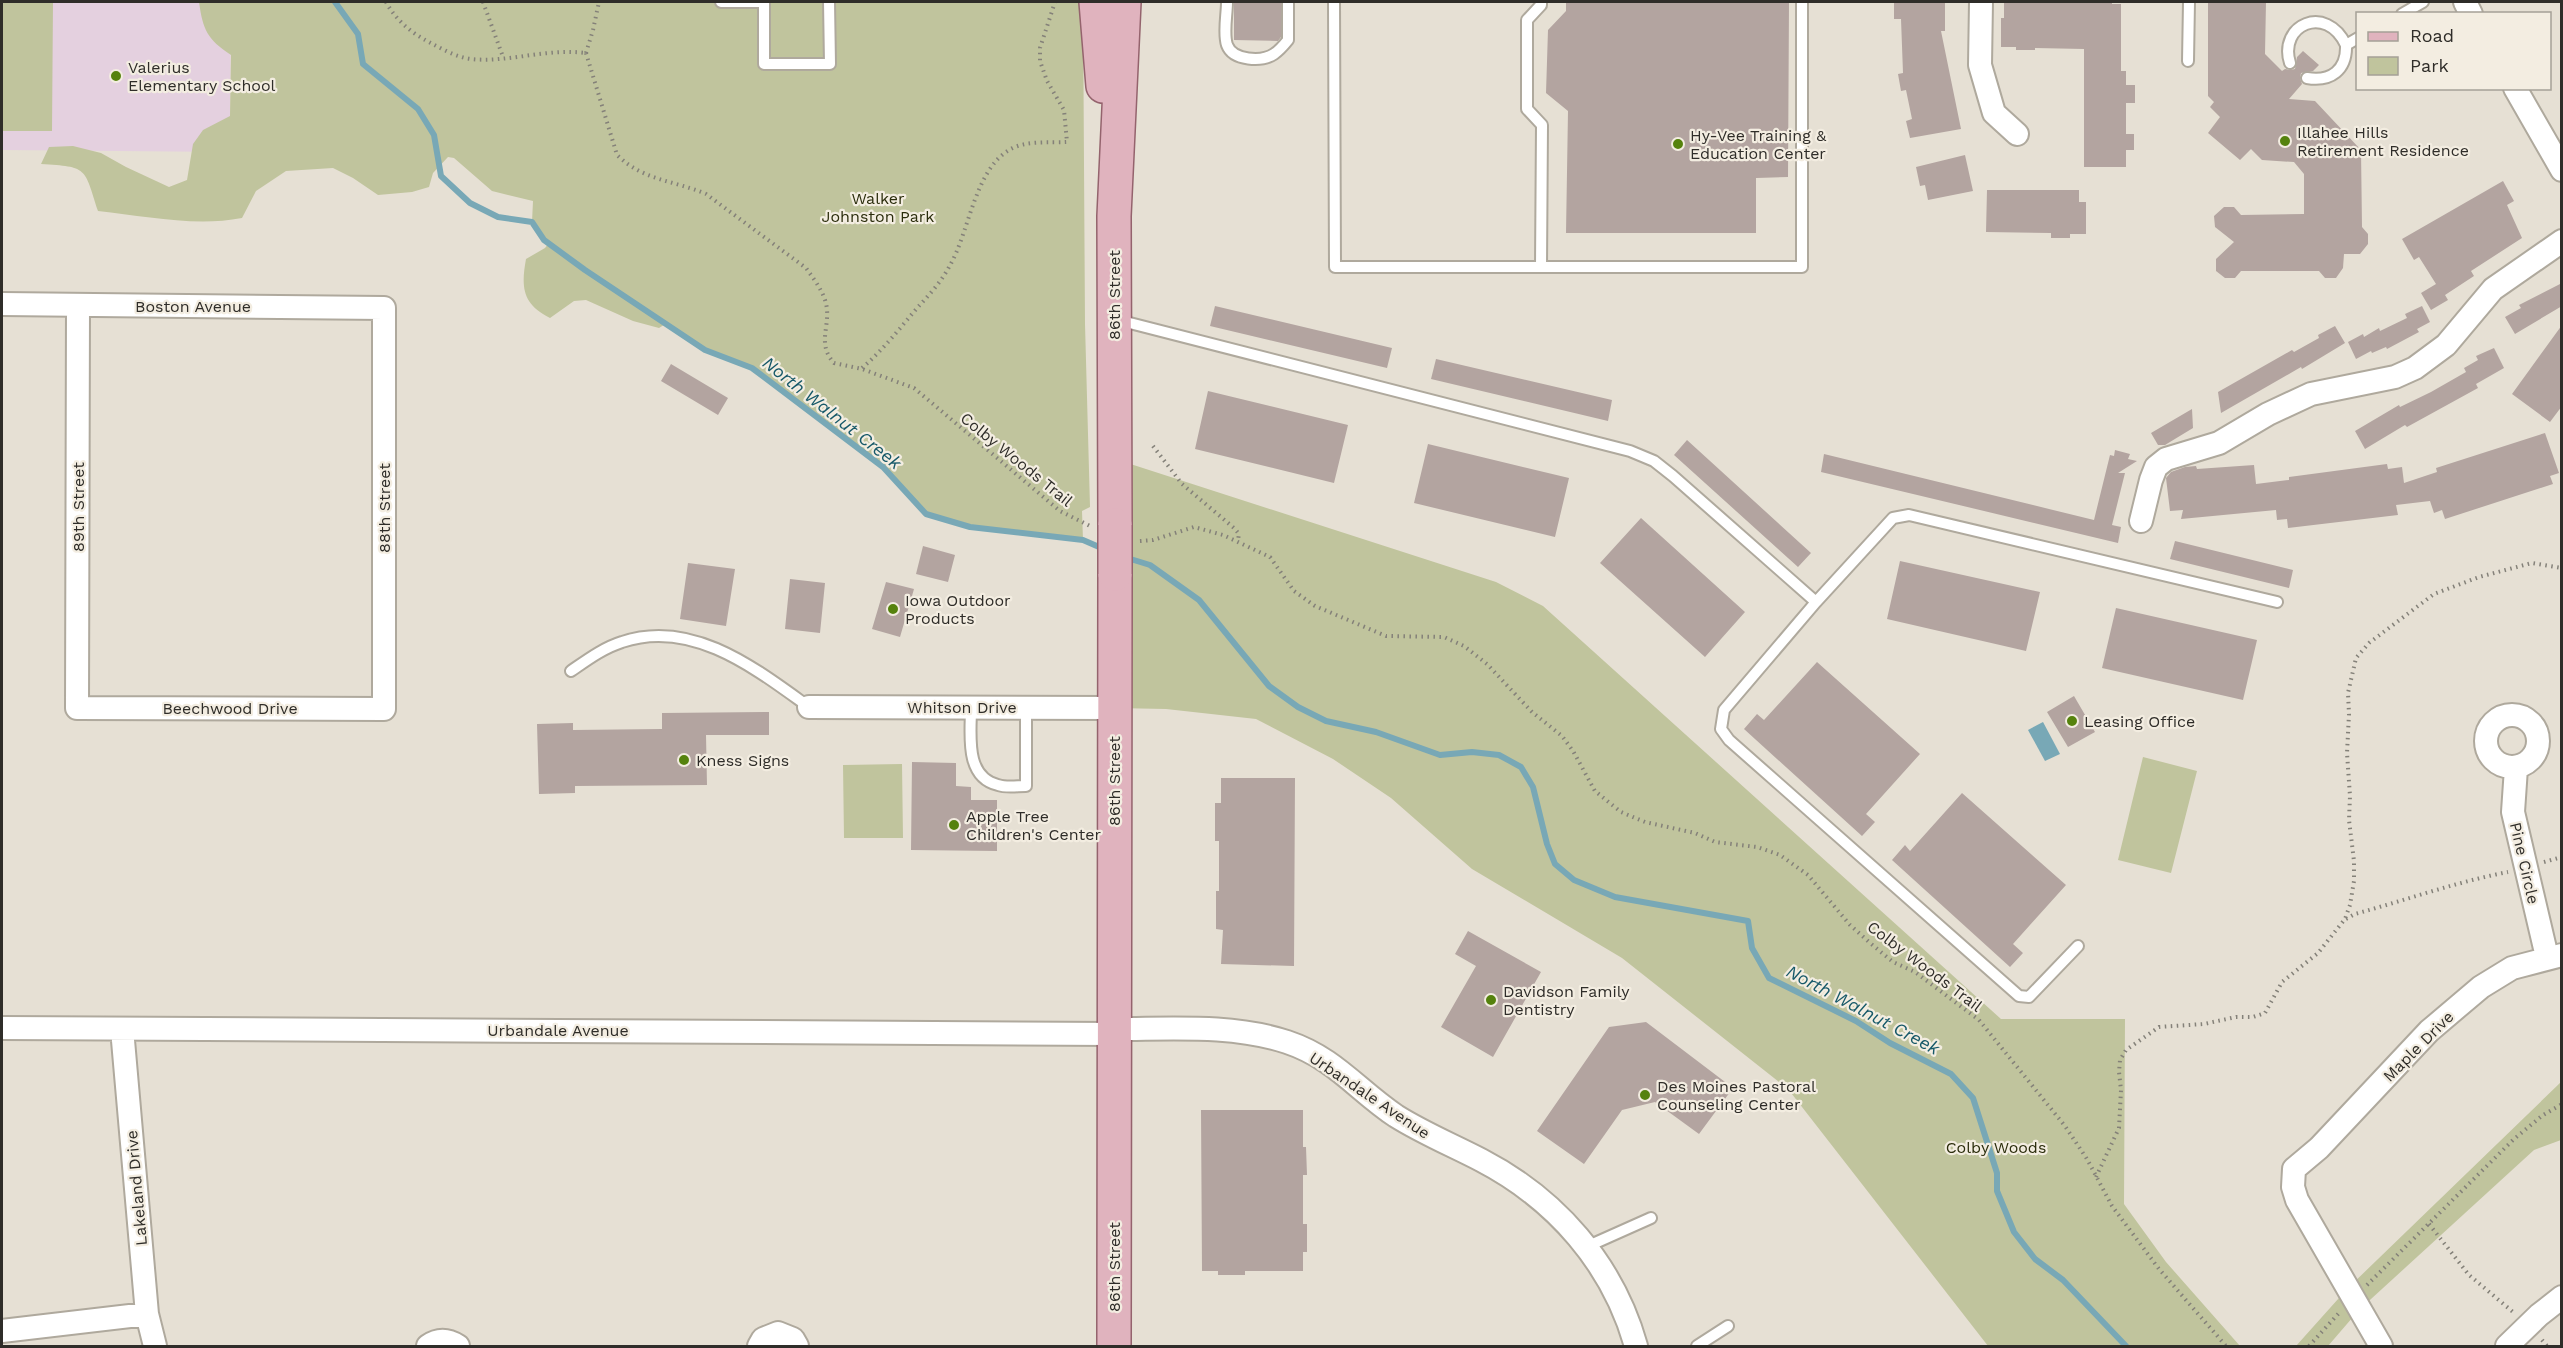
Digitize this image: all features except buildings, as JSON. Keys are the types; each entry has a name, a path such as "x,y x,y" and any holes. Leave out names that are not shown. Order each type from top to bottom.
{"main road":[{"name":"86th Street","path":"1096,2 1114,216"},
{"name":"86th Street","path":"1114,1347 1114,216 1124,2"}],"street":[{"path":"1981,2 1980,65 1994,113 2017,134"},
{"path":"2516,90 2562,170"},
{"path":"2141,522 2156,467 2166,459 2219,443 2268,414 2311,394 2395,377 2415,368 2446,345 2493,289 2562,241"},
{"name":"Boston Avenue","path":"2,304 384,308"},
{"name":"89th Street","path":"77,708 78,306"},
{"name":"88th Street","path":"384,308 384,709"},
{"name":"Whitson Drive","path":"809,707 1114,708"},
{"name":"Beechwood Drive","path":"77,708 384,709"},
{"name":"Pine Circle","path":"2516,768 2513,812 2526,868 2554,956"},
{"name":"Maple Drive","path":"2353,1300 2297,1200 2293,1187 2294,1169 2319,1148 2429,1031 2481,987 2512,969 2554,956"},
{"name":"Urbandale Avenue","path":"2,1028 1115,1031 1212,1029 1255,1034 1288,1043 1317,1056 1344,1072 1391,1113 1420,1132 1480,1159 1515,1179 1545,1202 1573,1229 1615,1291 1631,1327 1636,1347"},
{"name":"Lakeland Drive","path":"122,1029 147,1314 155,1347"},
{"path":"2507,1347 2562,1297"},
{"path":"2353,1300 2381,1347"},
{"path":"2,1331 147,1314"},
{"path":"759,1347 763,1339 778,1333 793,1339 797,1347"},
{"path":"428,1347 435,1341 450,1341 458,1347"}],"lane":[{"path":"721,2 764,2 764,64 830,64 829,2"},
{"path":"1227,2 1227,43 1230,52 1240,57 1257,59 1272,56 1288,40 1288,2"},
{"path":"1334,2 1335,267 1802,267 1802,2"},
{"path":"1541,2 1541,5 1527,20 1527,109 1542,125 1541,267"},
{"path":"2188,61 2189,2"},
{"path":"2406,12 2423,2"},
{"path":"2290,63 2288,51 2290,39 2296,30 2306,24 2316,22 2332,26 2340,33 2346,45 2345,61 2340,70 2319,80 2307,78"},
{"path":"2346,45 2356,39"},
{"path":"1115,320 1630,451 1654,461 1673,476 1816,602"},
{"path":"2078,946 2029,997 2019,996 1729,740 1721,729 1724,710 1816,602 1893,518 1909,515 2277,602"},
{"path":"570,671 605,648 624,641 668,635 700,643 745,662 809,707"},
{"path":"971,708 972,760 978,770 997,785 1026,786 1026,708"},
{"path":"1586,1247 1651,1218"},
{"path":"1697,1347 1728,1326"}],"path":[{"path":"386,2 393,13 412,32 447,51 471,59 503,58 560,51 586,53 599,2"},
{"path":"483,2 503,58"},
{"path":"862,369 877,356 949,268 977,195 988,172 997,161 1009,150 1022,145 1067,142 1064,110 1047,81 1040,61 1040,48 1055,2"},
{"name":"Colby Woods Trail","path":"586,53 617,154 629,167 646,176 688,186 706,194 806,268 825,301 827,315 824,348 834,363 862,369 914,388 1060,511 1114,532 1153,540 1194,527 1238,540 1270,557 1294,591 1315,606 1386,636 1444,637 1464,646 1487,664 1532,712 1562,736 1595,791 1621,812 1645,822 1695,833 1715,842 1756,847 1780,855 1808,875 1850,925 1870,943 1893,962 1915,972 1979,1020 2065,1126 2087,1158 2112,1206 2159,1269 2226,1347"},
{"path":"1153,446 1182,484 1234,528 1239,534 1238,540"},
{"path":"2345,919 2354,881 2347,753 2348,693 2356,658 2369,643 2434,594 2479,577 2532,562 2562,568"},
{"path":"2095,1177 2118,1128 2120,1066 2126,1050 2159,1027 2204,1024 2236,1017 2253,1017 2265,1013 2282,982 2318,953 2345,919 2355,914 2436,892 2461,882 2526,868 2562,857"},
{"path":"2309,1347 2514,1139 2549,1110 2562,1104"},
{"path":"2429,1224 2469,1275 2528,1326 2547,1347"}],"shaded area":[{"name":"Valerius Elementary School","path":"2,2 231,2 230,152 2,150"}],"green space":[{"path":"2,2 53,2 52,131 2,131"},
{"name":"Walker Johnston Park","path":"199,2 1083,2 1085,324 1090,507 1082,511 1083,540 970,527 926,514 883,467 752,368 705,350 667,323 659,328 633,321 586,300 574,301 550,318 541,313 529,301 524,286 526,259 545,248 549,243 532,222 533,201 492,191 454,158 448,157 433,173 429,187 412,192 378,195 333,168 286,171 256,191 242,218 188,221 98,211 90,186 82,172 68,166 41,164 49,147 73,146 101,153 169,187 187,180 193,144 203,130 230,116 231,55 211,39 202,20"},
{"name":"Colby Woods","path":"1115,459 1496,582 1543,606 2001,1019 2125,1019 2124,1204 2166,1262 2240,1346 1988,1346 1788,1089 1622,958 1472,869 1391,798 1333,759 1256,719 1166,709 1114,708"},
{"path":"2143,757 2197,771 2171,873 2118,860"},
{"path":"902,764 903,838 844,838 843,765"},
{"path":"2561,1082 2561,1140 2534,1150 2359,1310 2328,1346 2296,1346 2347,1289"}],"water":[{"path":"2043,722 2060,754 2045,761 2028,730"}],"waterway":[{"name":"North Walnut Creek","path":"335,2 358,34 363,64 418,109 434,135 441,176 470,203 498,217 532,222 544,240 705,350 752,368 883,467 926,514 970,527 1083,540 1106,550"},
{"name":"North Walnut Creek","path":"1124,557 1150,565 1199,600 1269,686 1298,707 1326,721 1376,732 1440,755 1472,752 1499,755 1521,767 1533,787 1547,844 1555,864 1574,880 1615,897 1748,921 1752,948 1769,978 1856,1021 1890,1043 1951,1074 1973,1098 1997,1173 1997,1191 2014,1232 2035,1259 2063,1280 2126,1346"}],"place":[{"name":"Valerius Elementary School","path":"116,76"},
{"name":"Illahee Hills Retirement Residence","path":"2285,141"},
{"name":"Hy-Vee Training & Education Center","path":"1678,144"},
{"name":"Iowa Outdoor Products","path":"893,609"},
{"name":"Leasing Office","path":"2072,721"},
{"name":"Kness Signs","path":"684,760"},
{"name":"Apple Tree Children's Center","path":"954,825"},
{"name":"Davidson Family Dentistry","path":"1491,1000"},
{"name":"Des Moines Pastoral Counseling Center","path":"1645,1095"}]}
